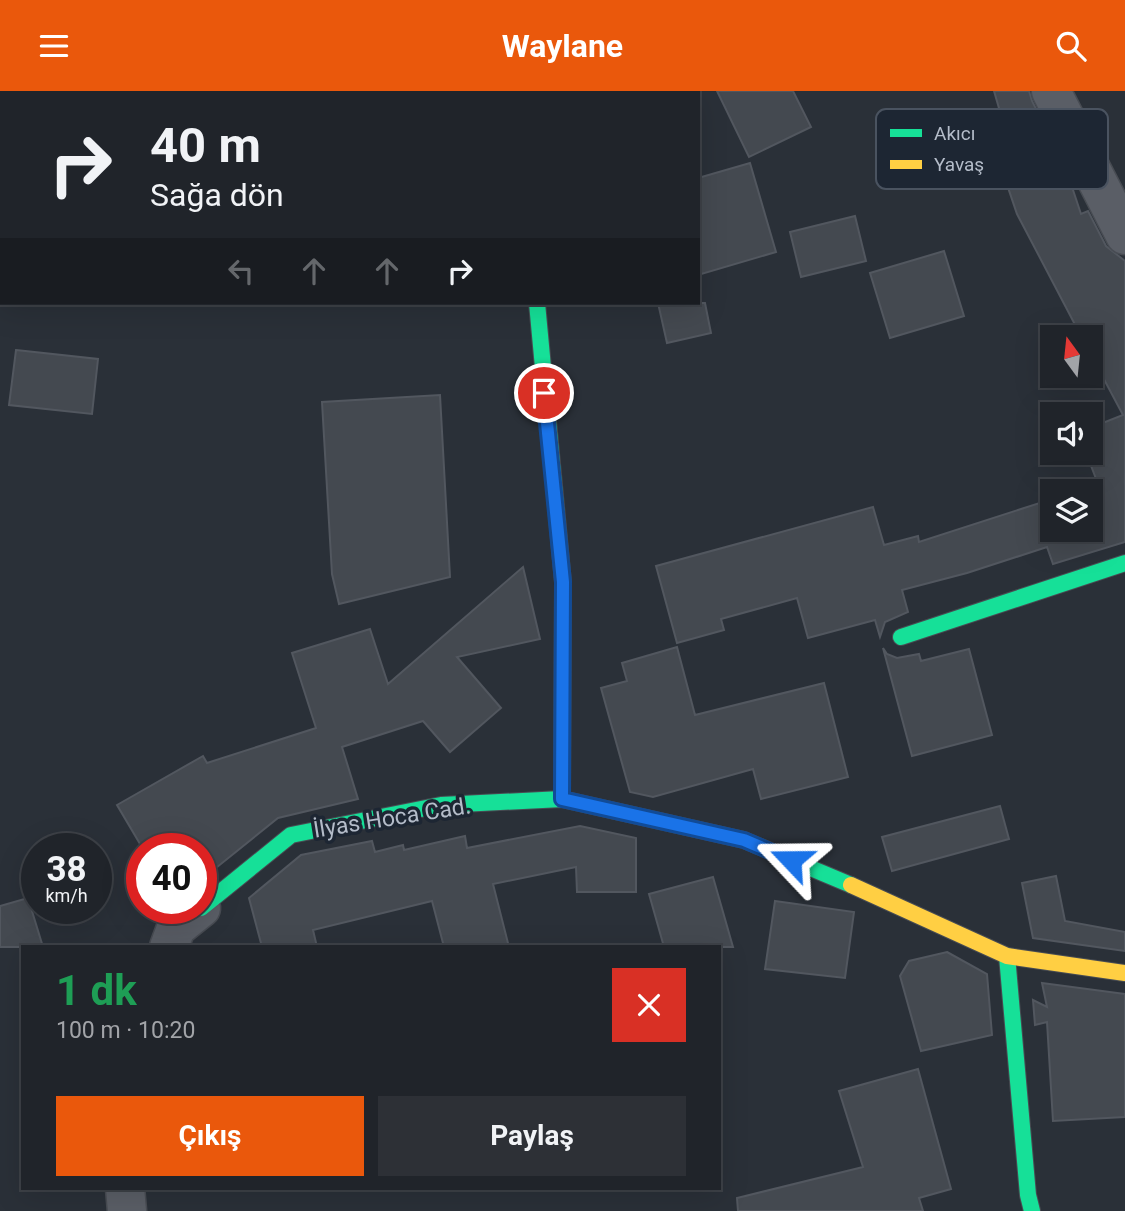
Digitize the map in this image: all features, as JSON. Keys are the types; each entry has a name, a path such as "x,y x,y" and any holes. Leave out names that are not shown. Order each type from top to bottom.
{"street":[{"path":"1051,91 1060,109"},
{"path":"1101,189 1125,235"},
{"path":"537,305 563,582 562,799"},
{"path":"901,637 1125,563"},
{"name":"İlyas Hoca Cad.","path":"217,895 291,835 441,805 562,799 744,840 909,909 1007,956 1125,973"},
{"name":"İlyas Hoca Cad.","path":"170,945 176,928 181,924"},
{"path":"1007,956 1026,1209"},
{"path":"125,1190 127,1211"}],"building":[{"path":"717,91 793,91 811,127 749,157"},
{"path":"994,91 1029,91 1036,109 999,109"},
{"path":"750,163 776,252 700,274 700,177"},
{"path":"1009,189 1073,189 1081,214 1088,211 1106,246 1125,261 1125,542 1053,564 1047,547 967,573 902,590 908,612 885,622 880,637 875,620 808,638 797,598 721,619 724,630 677,643 656,566 873,507 884,545 918,536 919,542 1040,503 1040,542 1103,542 1103,479 1096,479 1091,465 1103,465 1103,423 1123,415 1103,377 1103,325 1075,325 1017,214"},
{"path":"855,216 866,261 801,277 790,232"},
{"path":"944,251 964,316 890,338 870,273"},
{"path":"705,303 711,333 667,343 658,305"},
{"path":"16,350 98,359 92,414 9,405"},
{"path":"440,395 450,577 339,604 332,574 322,402"},
{"path":"523,567 540,639 457,657 501,708 450,752 423,721 342,747 358,799 278,818 217,867 217,833 134,833 117,805 203,756 207,763 316,728 292,653 370,629 388,684"},
{"path":"677,647 695,715 824,683 848,777 761,799 753,769 653,797 630,792 601,688 627,681 622,663"},
{"path":"883,648 887,654 897,658 919,654 921,661 969,649 992,735 912,756"},
{"path":"1000,806 1009,839 892,871 882,837"},
{"path":"580,826 636,838 636,892 577,892 576,867 493,884 508,945 443,945 432,901 313,930 317,945 261,945 249,898 301,855 372,841 375,852 403,845 404,850 465,836 467,848"},
{"path":"1056,876 1065,921 1125,932 1125,951 1033,938 1022,883"},
{"path":"713,877 733,947 663,945 649,894"},
{"path":"21,900 21,924 36,924 42,945 0,947 0,906"},
{"path":"775,901 854,912 845,978 765,969"},
{"path":"947,952 987,974 992,1035 921,1051 900,976 909,961"},
{"path":"1042,983 1125,994 1125,1117 1053,1121 1047,1022 1035,1025 1033,1000 1047,1007"},
{"path":"918,1069 951,1189 919,1198 923,1211 738,1211 737,1198 863,1167 839,1091"}],"traffic: fast":[{"path":"537,305 563,582 562,799"},
{"path":"901,637 1125,563"},
{"path":"217,895 291,835 441,805 562,799 744,840 851,885"},
{"path":"1007,956 1028,1195 1032,1211"}],"traffic: slow":[{"path":"851,885 1007,956 1125,973"}],"route":[{"path":"544,393 563,582 562,799 744,840 791,860"}]}
